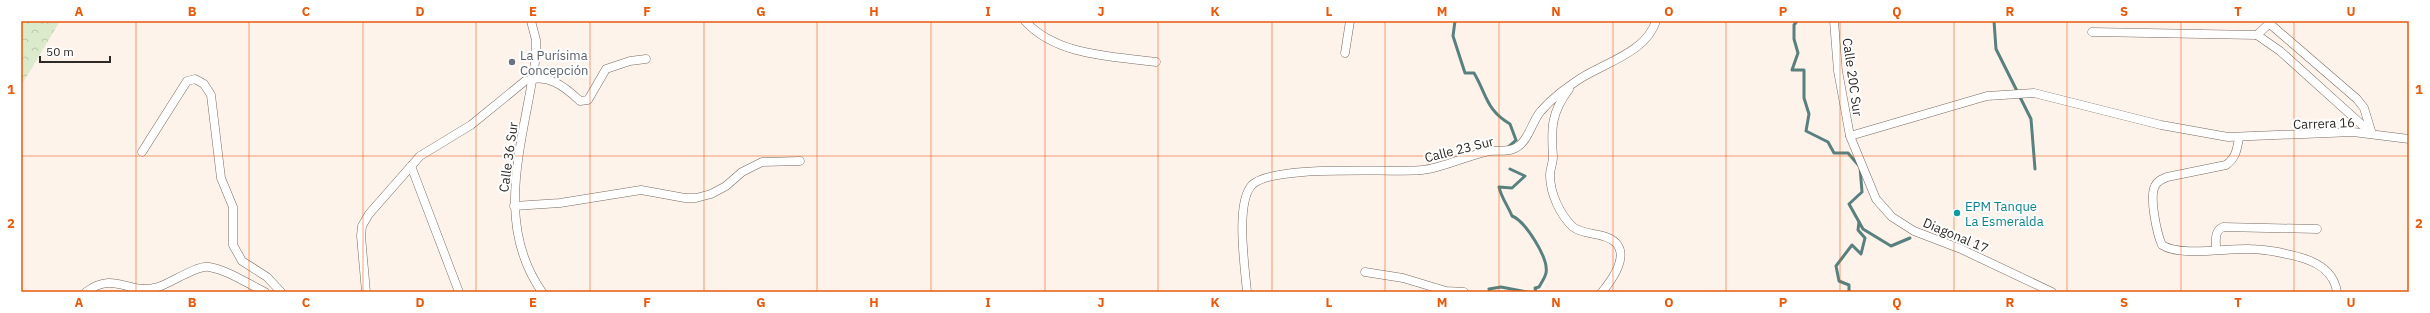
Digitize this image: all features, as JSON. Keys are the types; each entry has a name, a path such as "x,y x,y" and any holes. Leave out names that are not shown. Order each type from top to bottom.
{"street":[{"name":"Calle 36 Sur","path":"531,21 536,40 533,79 518,163 514,206 516,231 521,248 529,268 542,292"},
{"path":"1025,21 1046,38 1065,48 1156,62"},
{"path":"1345,53 1350,21"},
{"name":"Calle 23 Sur","path":"1247,292 1242,240 1243,218 1247,193 1253,184 1278,175 1307,171 1424,170 1484,153 1514,149 1526,139 1542,110 1573,83 1640,45 1654,28 1656,21"},
{"name":"Calle 20C Sur","path":"1834,21 1838,71 1850,136"},
{"path":"2257,35 2271,23 2357,99 2364,108 2372,134"},
{"path":"2092,32 2257,35 2280,51 2372,134"},
{"path":"366,292 362,226 382,197 420,156 471,124 517,86 533,79 555,81 564,86 580,101 588,100 606,69 630,61 646,59"},
{"path":"142,152 187,81 196,79 204,84 211,95 221,178 233,208 233,245 242,261 267,277 281,292"},
{"path":"1573,83 1555,112 1551,126 1551,189 1558,205 1574,228 1609,238 1616,243 1620,251 1617,270 1602,292"},
{"name":"Carrera 16","path":"1850,136 1987,96 2034,93 2161,125 2239,138 2333,133 2372,134 2409,139"},
{"name":"Diagonal 17","path":"1850,136 1876,199 1892,217 1914,231 1961,249 2052,292"},
{"path":"2239,138 2236,153 2232,160 2226,165 2167,177 2160,180 2154,186 2152,199 2162,245 2176,250 2251,249 2277,251 2309,260 2323,267 2332,276 2337,292"},
{"path":"514,206 560,203 641,190 685,198 696,198 711,194 726,186 742,172 762,162 800,161"},
{"path":"411,166 459,292"},
{"path":"2216,249 2216,234 2218,229 2223,227 2318,228"},
{"path":"86,292 107,282 116,282 139,290 158,287 207,267 218,269 265,292"},
{"path":"1365,272 1403,278 1446,291 1464,292"}],"green space":[{"path":"21,21 60,21 21,86"}],"waterway":[{"path":"1455,21 1453,36 1465,73 1474,73 1491,108 1502,119 1510,124 1516,140 1507,148"},
{"path":"1797,21 1794,25 1794,39 1798,53 1792,70 1804,70 1804,98 1809,114 1806,131 1828,142 1834,153 1848,153 1860,167 1862,192 1849,204 1863,229 1891,246 1910,238"},
{"path":"1994,21 1996,49 2031,119 2035,169"},
{"path":"1510,169 1525,176 1512,188 1499,187 1500,191 1512,216 1523,225 1535,241 1544,258 1546,266 1544,279 1539,287 1535,288 1536,292"},
{"path":"1849,292 1849,285 1839,281 1836,266 1852,245 1861,254 1865,238 1858,230 1859,222"},
{"path":"1490,292 1489,289 1501,287 1527,292"}],"place":[{"name":"La Purísima Concepción","path":"512,62"},
{"name":"EPM Tanque La Esmeralda","path":"1957,213"}]}
